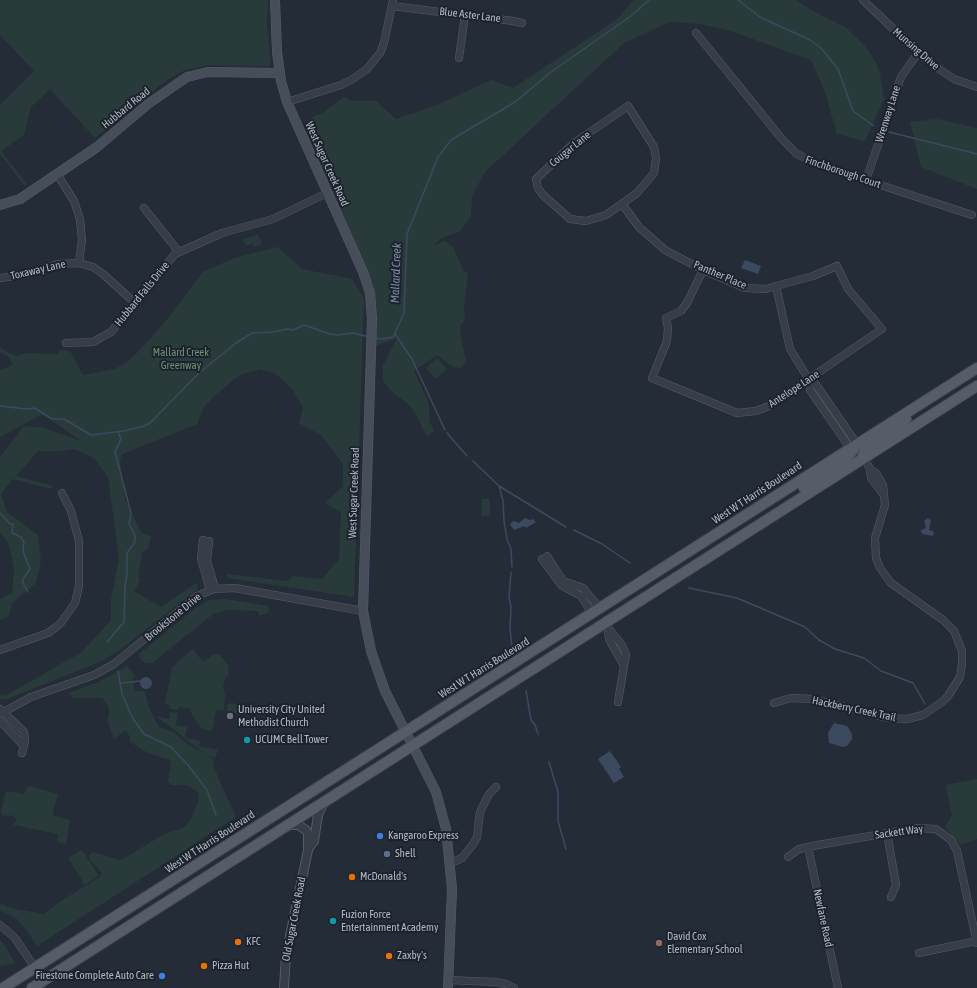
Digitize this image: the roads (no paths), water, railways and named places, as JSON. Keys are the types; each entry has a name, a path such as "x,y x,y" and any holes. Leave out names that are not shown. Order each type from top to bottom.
{"main road":[{"name":"West Sugar Creek Road","path":"275,0 275,36 280,73 287,102 365,279 370,297 372,319 363,611 375,665 385,691 436,792 446,829 451,863 452,889 448,984"},
{"name":"Hubbard Road","path":"0,205 20,198 97,147 158,97 187,77 208,72 280,73"},
{"name":"West W T Harris Boulevard","path":"3,988 977,368"},
{"path":"32,988 413,745 606,627 741,536 977,386"},
{"path":"864,458 863,455 866,448 893,430 921,403"},
{"path":"741,536 764,516 846,459 853,446"}],"street":[{"name":"Munsing Drive","path":"862,0 918,52 954,79 977,87"},
{"name":"Blue Aster Lane","path":"393,3 522,24"},
{"path":"287,102 341,85 367,69 380,53 384,43 393,3"},
{"path":"458,58 465,15"},
{"name":"Finchborough Court","path":"696,33 782,139 797,154 822,166 972,215"},
{"name":"Wrenway Lane","path":"866,180 900,77 918,52"},
{"name":"Cougar Lane","path":"628,106 650,140 656,156 656,161 654,173 650,180 637,193 622,204 606,215 595,220 586,222 570,219 542,194 538,188 536,179 574,144 628,106"},
{"path":"57,174 74,201 80,219 82,240 79,263"},
{"name":"Hubbard Falls Drive","path":"66,343 93,342 101,339 111,332 168,261 178,252 222,233 273,219 327,194"},
{"name":"Panther Place","path":"622,204 639,227 660,247 703,270 746,288 766,289 814,276 837,266 848,289 882,329"},
{"path":"144,208 178,252"},
{"name":"Toxaway Lane","path":"0,278 22,275 58,264 79,263 92,267 103,274 134,302"},
{"name":"Antelope Lane","path":"703,270 687,303 681,311 666,318 668,328 667,341 652,378 737,413 756,411 769,406 882,329"},
{"path":"776,286 788,345 809,380 816,383 853,446"},
{"name":"Hackberry Creek Trail","path":"774,703 791,698 806,698 828,702 888,718 908,719 923,714 942,702 948,696 960,677 962,651 954,631 943,620 891,583 880,568 876,554 875,538 883,514 884,495 882,482 876,473 870,469 864,458"},
{"path":"0,650 48,633 60,624 75,603 79,586 79,541 71,510 62,493"},
{"path":"206,541 207,561 213,589"},
{"path":"544,557 563,581 583,588 596,610"},
{"name":"Brookstone Drive","path":"1,711 30,697 94,675 114,664 190,601 213,589 235,588 363,611"},
{"path":"606,627 609,639 624,666 618,702"},
{"path":"0,721 23,750 25,741 24,732 1,711"},
{"path":"451,863 462,858 474,843 477,837 480,812 489,794 496,787"},
{"name":"Old Sugar Creek Road","path":"308,850 314,841 318,815 324,802"},
{"name":"Old Sugar Creek Road","path":"284,988 286,955 308,850 308,834 306,830 300,826 288,825"},
{"name":"Sackett Way","path":"788,857 792,852 808,847 887,833 924,827 941,832 951,840 959,856 977,942"},
{"path":"887,833 896,885 891,897"},
{"name":"Newfane Road","path":"808,847 838,988"},
{"path":"0,924 15,938 35,968"},
{"path":"919,953 977,942"},
{"path":"448,984 496,982 506,984 514,988"}],"water":[{"path":"745,260 761,266 758,274 741,268"},
{"path":"525,518 530,520 533,519 536,522 526,528 525,526 514,530 510,524 514,521 519,523"},
{"path":"928,518 931,520 929,530 934,532 933,536 923,534 921,532 921,530 926,528 924,521"},
{"path":"146,677 150,679 152,683 150,687 146,689 142,687 140,683 142,679"},
{"path":"834,723 847,726 852,734 852,739 847,746 843,747 829,743 828,733"},
{"path":"610,751 621,767 619,769 624,777 614,783 598,759"}],"waterway":[{"name":"Mallard Creek","path":"394,335 404,313 407,234 438,157 451,140 515,102 551,72 631,16 649,0"},
{"path":"738,0 760,17 810,40 821,48 838,69 853,111 874,126"},
{"path":"889,132 977,154"},
{"name":"Mallard Creek","path":"0,406 26,409 35,408 52,419 64,419 91,435 124,431 150,423 200,372 236,343 252,333 274,332 287,329 293,330 304,325 330,334 337,335 353,333 369,337"},
{"path":"375,338 383,339 393,337 395,334 412,359 445,430"},
{"path":"107,642 124,622 127,553 135,542 135,535 129,524 131,513 115,452 121,439 118,432"},
{"path":"447,433 467,456"},
{"path":"473,461 499,486 566,527"},
{"path":"499,486 503,500 507,539 511,549 512,567"},
{"path":"0,513 10,524 13,524 12,533 21,537 24,542 23,551 30,569 23,579 23,583 28,592"},
{"path":"574,530 602,544 630,563"},
{"path":"511,572 509,598 511,606 510,628 512,647"},
{"path":"689,588 737,598 805,627 819,640 835,649 864,658 881,671 913,683 925,704"},
{"path":"118,671 122,694 132,717 144,734 171,747 188,765 207,790 216,815"},
{"path":"121,683 141,681"},
{"path":"526,691 531,720 535,725 538,734"},
{"path":"549,762 558,792 558,821 566,849"}],"place":[{"name":"University City United Methodist Church","path":"230,716"},
{"name":"UCUMC Bell Tower","path":"247,740"},
{"name":"Kangaroo Express","path":"380,836"},
{"name":"Shell","path":"387,854"},
{"name":"McDonald's","path":"352,877"},
{"name":"Fuzion Force Entertainment Academy","path":"333,921"},
{"name":"KFC","path":"238,942"},
{"name":"David Cox Elementary School","path":"659,943"},
{"name":"Zaxby's","path":"389,956"},
{"name":"Pizza Hut","path":"204,966"},
{"name":"Firestone Complete Auto Care","path":"162,976"}],"park label":[{"name":"Mallard Creek Greenway","path":"181,359"}]}
